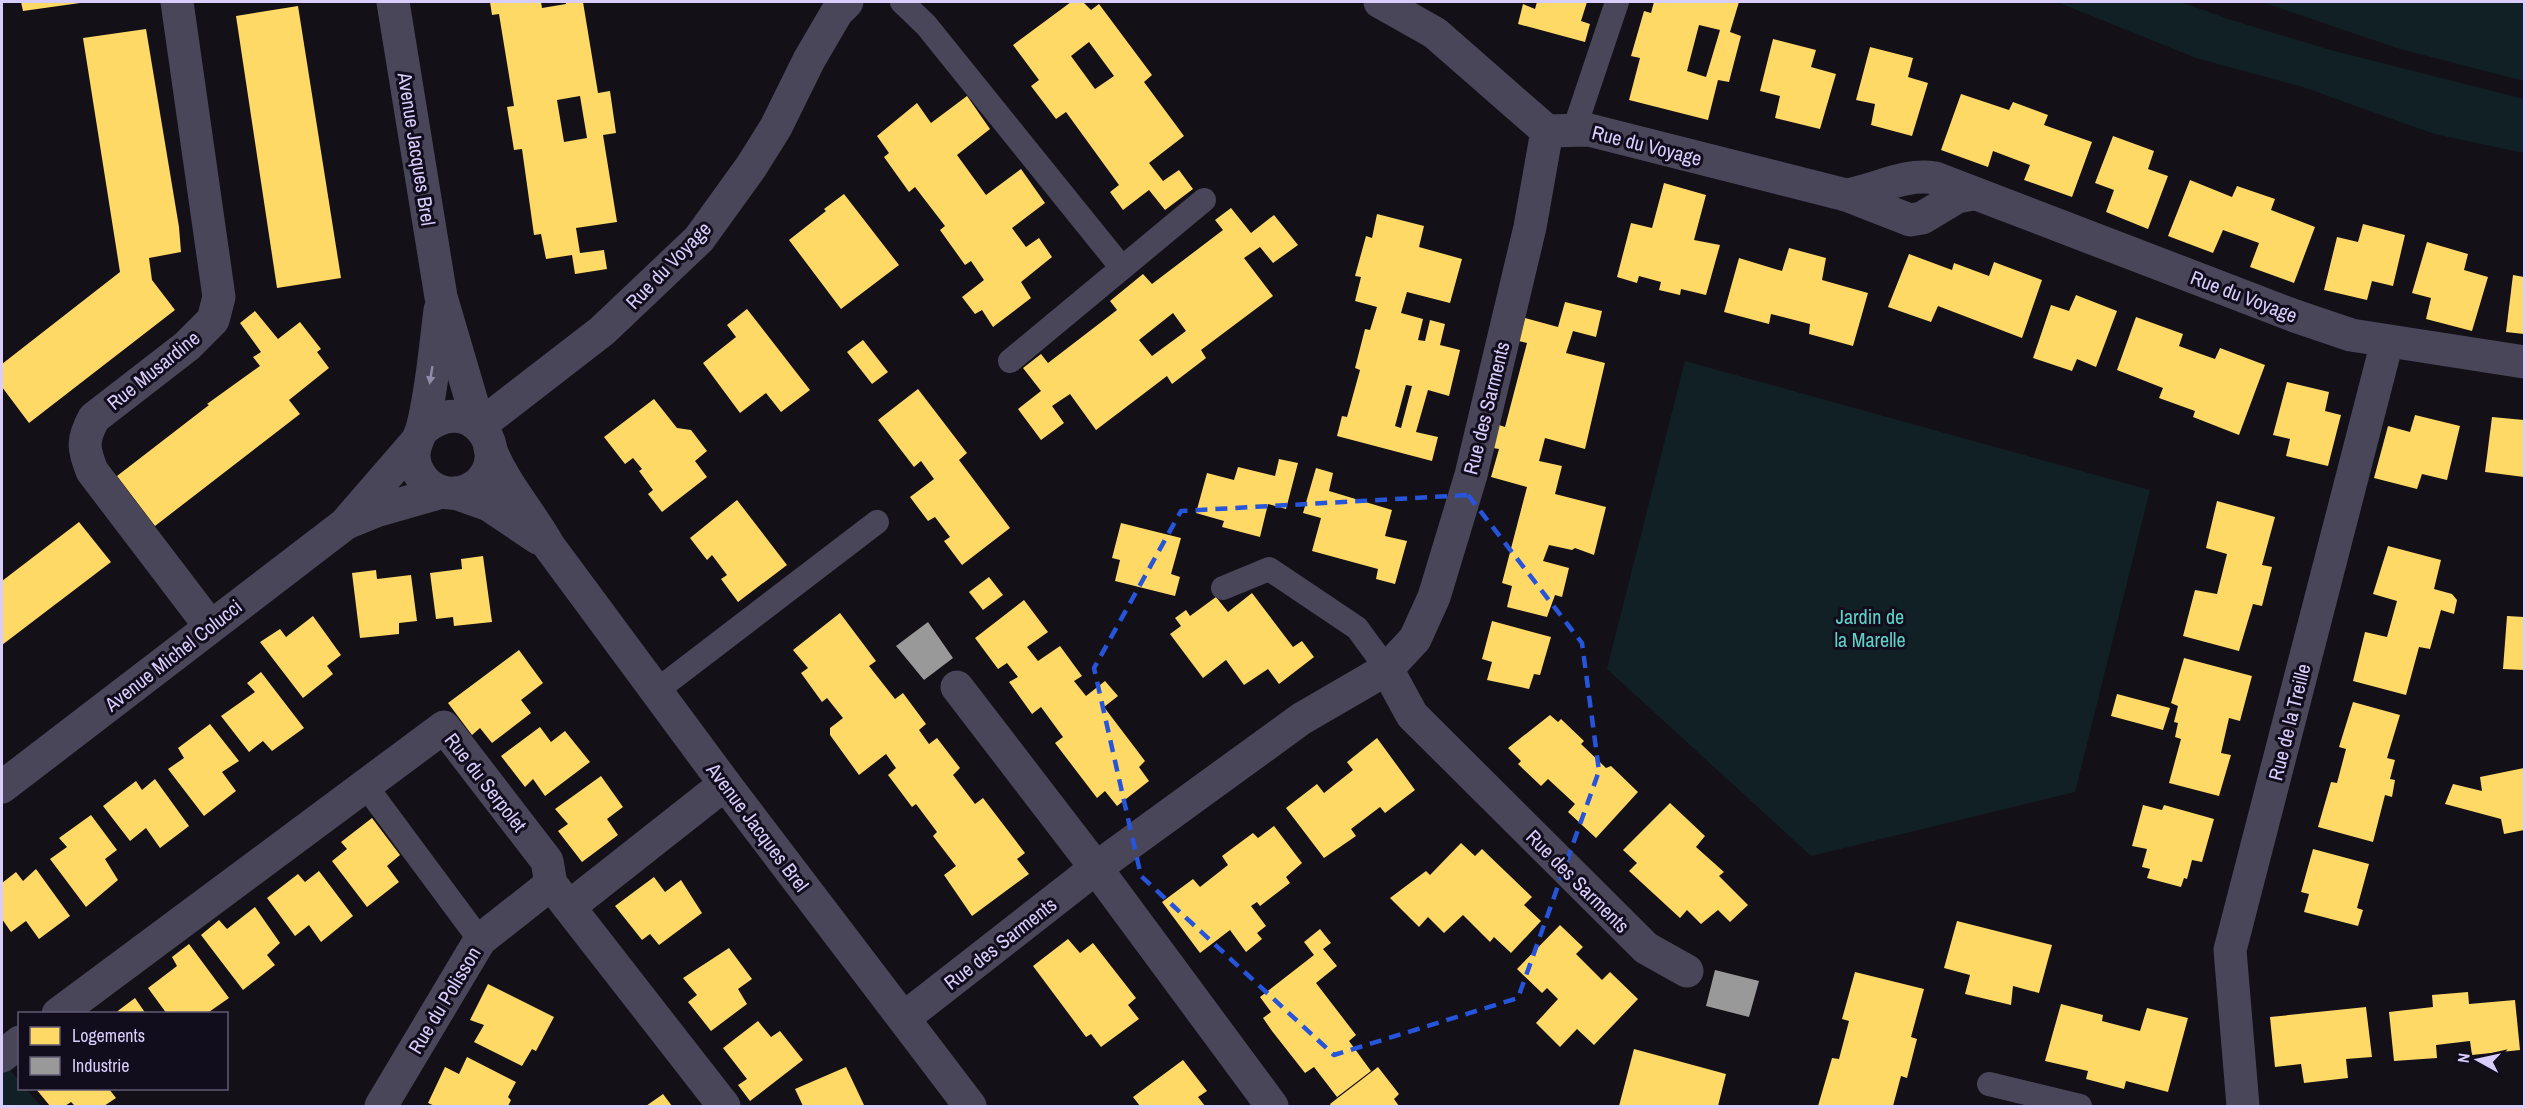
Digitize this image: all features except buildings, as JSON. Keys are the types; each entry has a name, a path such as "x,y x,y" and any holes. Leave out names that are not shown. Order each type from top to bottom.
{"street":[{"name":"Rue Musardine","path":"177,2 219,297 213,320 187,346 94,418 84,435 85,454 92,471 210,626"},
{"name":"Avenue Jacques Brel","path":"393,2 441,297 485,437 496,464 549,546 725,784 970,1107"},
{"name":"Rue du Voyage","path":"485,437 699,239 776,128 837,12 847,2"},
{"path":"1380,2 1435,33 1561,131"},
{"name":"Rue du Voyage","path":"1561,131 1589,130 1846,195 1868,192 1904,178 1919,176 1955,184 1973,194 1995,199 2295,316 2351,335 2524,362"},
{"name":"Rue des Sarments","path":"904,1018 1096,868 1301,719 1387,669 1415,639 1434,597 1461,508 1530,227 1561,131"},
{"name":"Avenue Jacques Brel","path":"419,436 441,297"},
{"name":"Rue de la Treille","path":"2243,1107 2230,950 2387,342"},
{"path":"443,416 468,419 485,437 488,467 478,483 468,490 449,492 431,486 422,478 416,466 414,454 419,436 443,416"},
{"name":"Avenue Michel Colucci","path":"2,787 345,524 419,436"},
{"name":"Avenue Michel Colucci","path":"345,524 376,511 449,492"},
{"name":"Avenue Jacques Brel","path":"449,492 489,505 549,546"},
{"name":"Rue des Sarments","path":"1387,669 1412,715 1646,948 1687,971"},
{"path":"957,687 1096,868 1272,1107"},
{"name":"Rue du Serpolet","path":"61,1012 444,727 547,861 560,896 724,1107"},
{"name":"Rue du Polisson","path":"381,1107 480,940 560,896 725,784"},
{"path":"2,1056 18,1044"}],"lane":[{"path":"902,2 926,25 1122,268"},
{"name":"Rue des Sarments","path":"1561,131 1617,2"},
{"path":"1010,361 1204,200"},
{"path":"656,691 877,522"},
{"name":"Rue des Sarments","path":"1223,588 1269,569 1357,628 1387,669"},
{"path":"366,785 480,940"},
{"path":"1989,1084 2080,1107"}],"highlighted area":[{"path":"1468,495 1582,643 1599,771 1518,998 1334,1055 1141,876 1094,668 1181,511"}],"green space":[{"path":"2057,2 2181,2 2327,49 2524,99 2524,153 2434,134 2303,87 2196,58"},
{"path":"2262,2 2524,2 2524,81 2400,49"},
{"name":"Jardin de la Marelle","path":"1685,361 2150,490 2075,792 1811,856 1607,669"},
{"path":"7,1066 18,1080 18,1090 27,1090 41,1106 2,1106 2,1071"}]}
